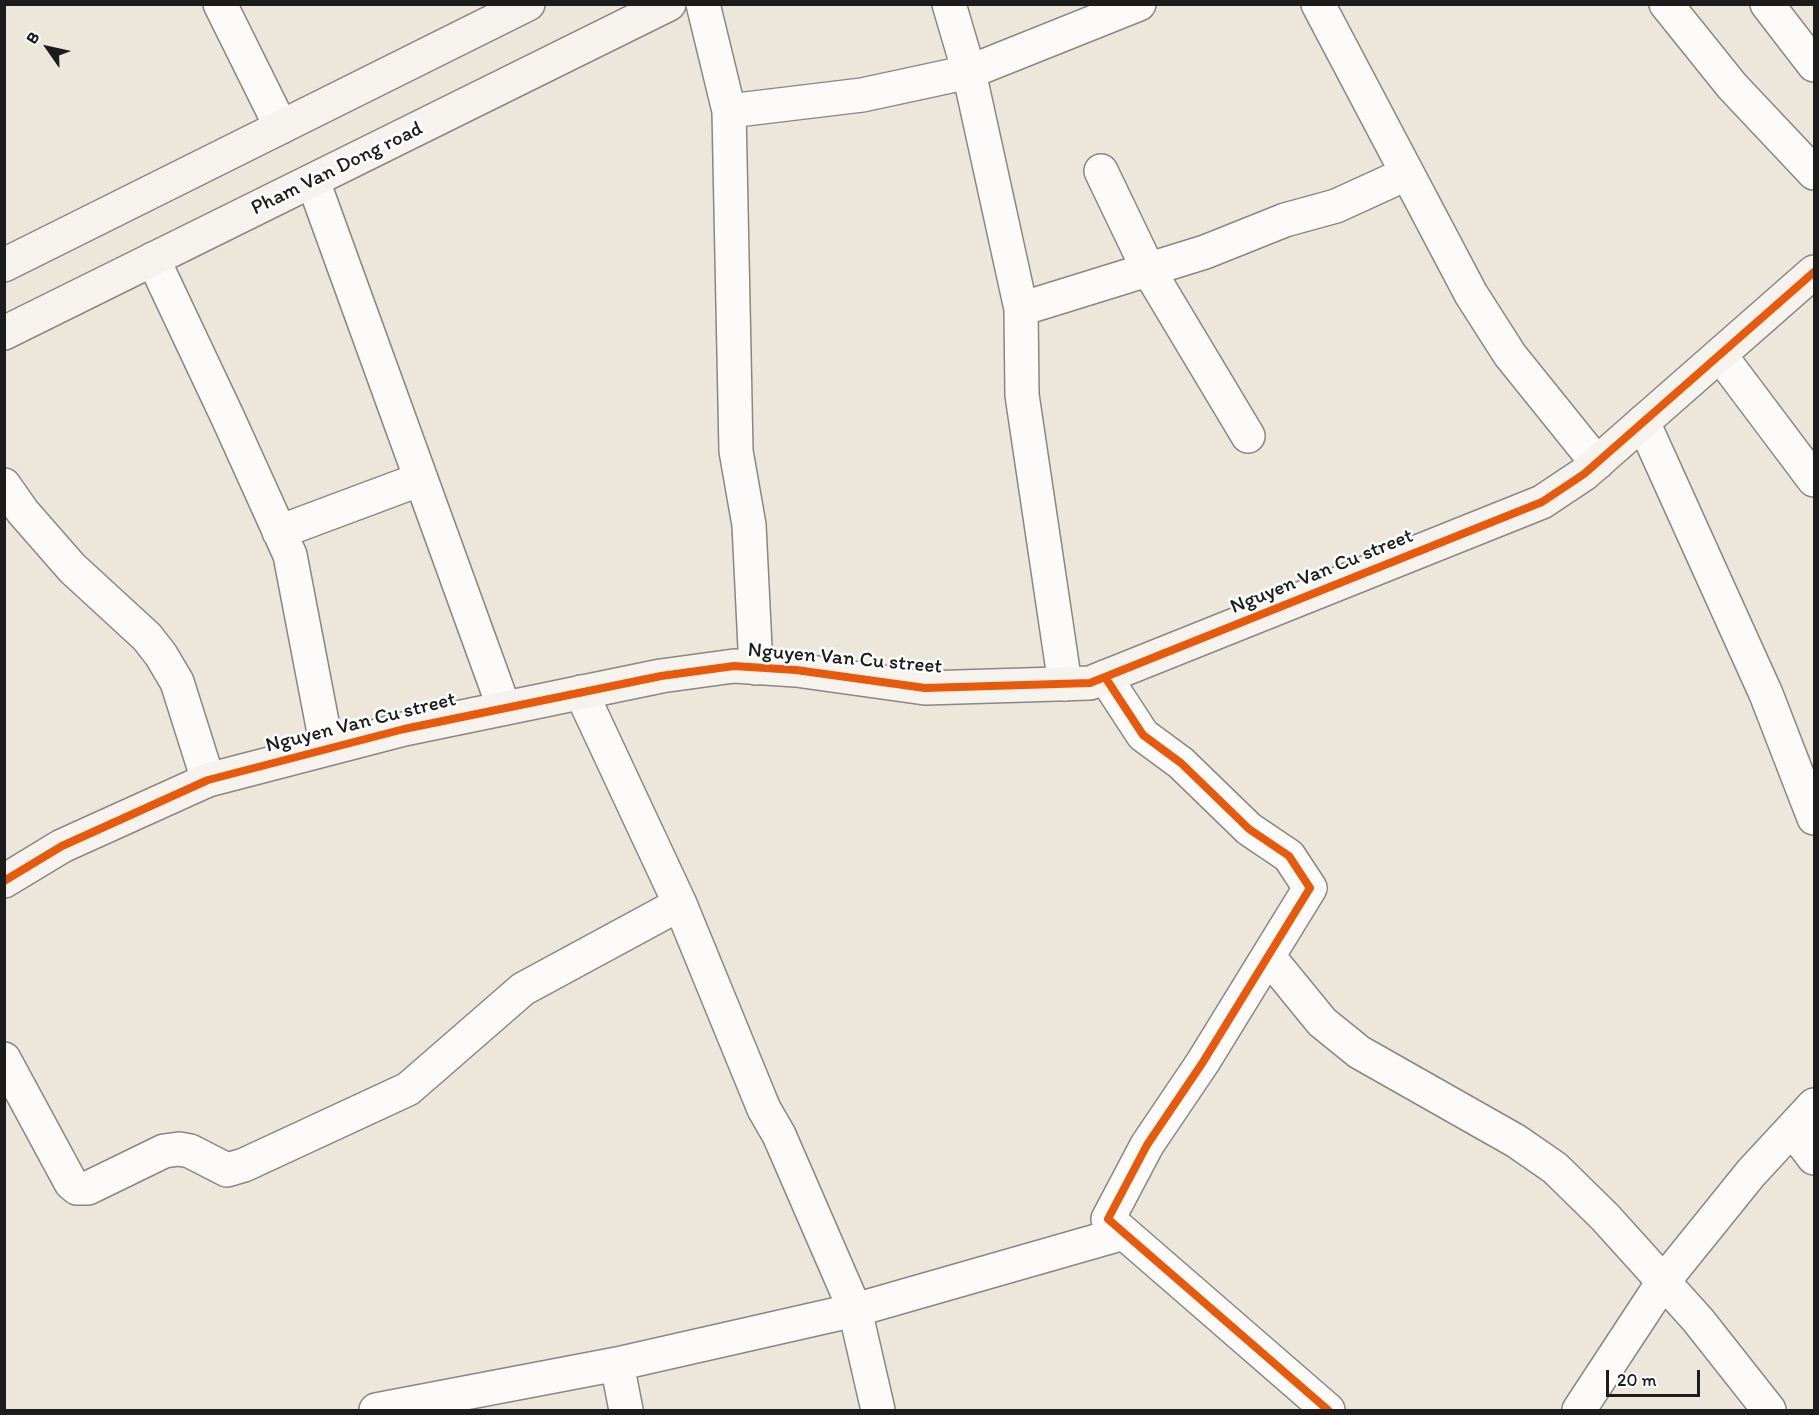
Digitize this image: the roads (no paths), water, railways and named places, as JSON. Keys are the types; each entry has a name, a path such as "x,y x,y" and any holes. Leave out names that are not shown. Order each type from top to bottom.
{"street":[{"path":"220,4 280,127"},
{"path":"4,265 528,4"},
{"name":"Pham Van Dong road","path":"4,333 669,4"},
{"path":"703,4 729,111 736,451 749,525 756,668"},
{"path":"949,4 969,72 1021,309 1022,395 1065,684"},
{"path":"729,111 862,95 969,72 1139,4"},
{"path":"1318,4 1471,294 1510,355 1597,463"},
{"path":"1666,4 1732,86 1815,173"},
{"path":"1767,4 1815,65"},
{"path":"1101,171 1148,268 1248,436"},
{"path":"1021,309 1205,252 1285,220 1336,206 1406,174"},
{"path":"313,181 504,708"},
{"path":"153,259 290,555 327,748"},
{"name":"Nguyen Van Cu street","path":"4,881 62,846 208,780 404,729 661,676 734,666 925,688 1090,683 1542,502 1597,463 1815,272"},
{"path":"1720,355 1815,480"},
{"path":"1643,422 1766,694 1815,818"},
{"path":"279,532 421,479"},
{"path":"4,485 23,512 72,568 147,637 161,655 177,682 208,780"},
{"path":"1105,677 1143,735 1181,763 1249,829 1289,856 1311,888 1203,1062 1147,1145 1108,1219 1328,1410"},
{"path":"581,692 680,904 764,1109 779,1136 855,1310 878,1410"},
{"path":"4,1059 71,1183 76,1188 88,1188 164,1151 179,1149 190,1151 227,1170 244,1165 408,1089 523,989 543,976 680,904"},
{"path":"1268,956 1322,1022 1359,1052 1516,1141 1555,1168 1605,1217 1698,1320 1769,1410"},
{"path":"1579,1410 1664,1282 1751,1173 1815,1105"},
{"path":"1792,1129 1815,1158"},
{"path":"376,1410 617,1364 855,1310 1124,1233"},
{"path":"617,1364 626,1410"}]}
